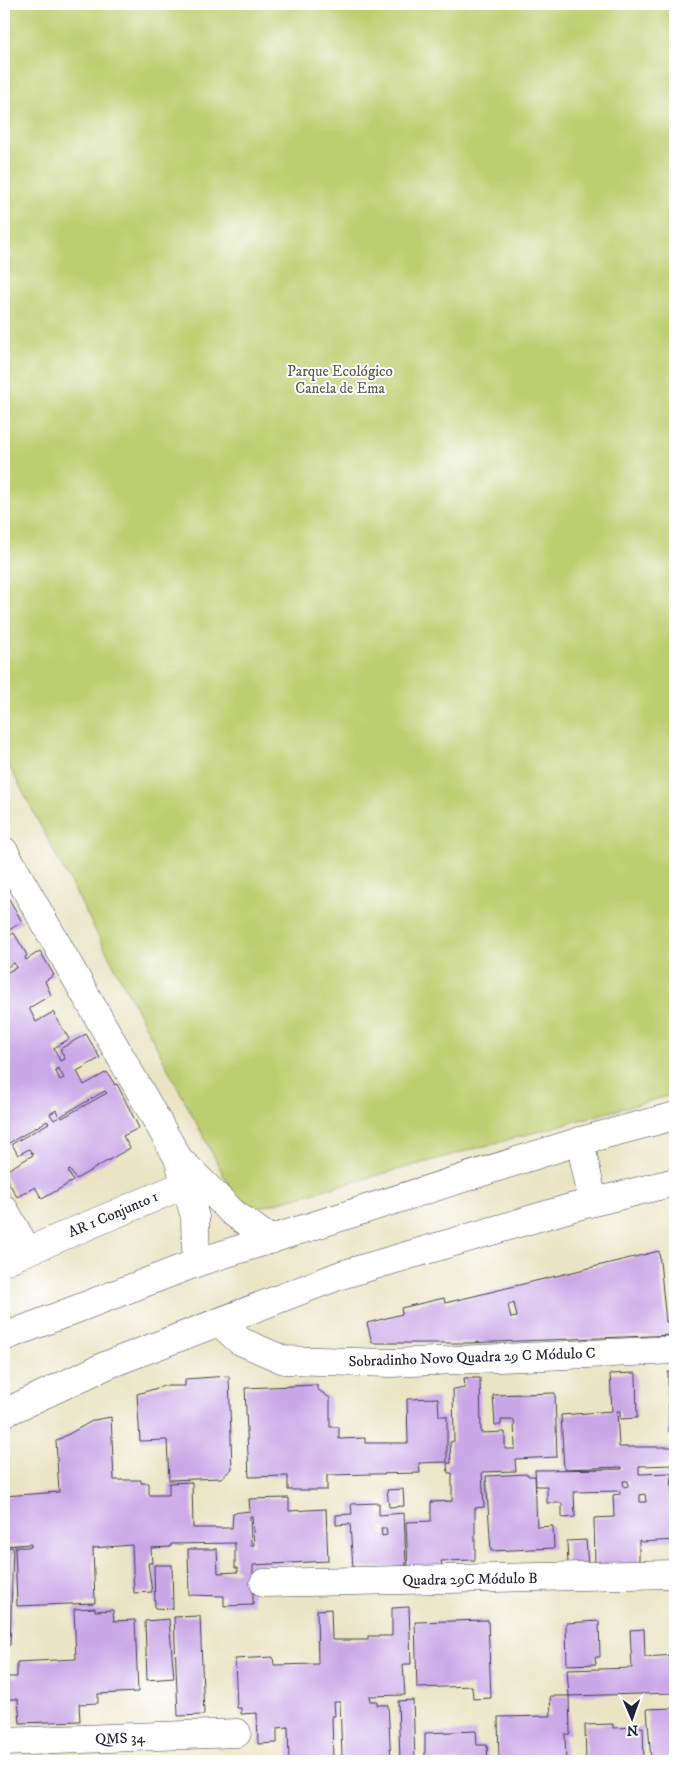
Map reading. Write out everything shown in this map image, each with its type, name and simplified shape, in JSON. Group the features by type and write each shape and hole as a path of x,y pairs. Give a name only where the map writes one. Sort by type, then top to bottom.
{"street":[{"path":"4,852 188,1173 232,1212 270,1240"},
{"path":"4,1337 196,1264 580,1141 675,1116"},
{"path":"580,1141 593,1202"},
{"path":"188,1173 195,1217 196,1264"},
{"name":"AR 1 Conjunto 1","path":"16,1256 188,1173"},
{"path":"4,1413 107,1365 341,1275 593,1202 675,1182"},
{"path":"4,1209 16,1256"},
{"name":"Sobradinho Novo Quadra 29 C Módulo C","path":"219,1322 240,1341 284,1360 390,1363 675,1350"},
{"name":"Quadra 29C Módulo B","path":"264,1583 675,1574"},
{"name":"QMS 34","path":"4,1742 237,1733"}],"green space":[{"name":"Parque Ecológico Canela de Ema","path":"4,4 675,4 675,1094 243,1212 4,756"}],"building":[{"path":"7,895 22,922 4,933 4,897"},
{"path":"14,933 27,955 25,957 26,960 40,951 54,975 45,981 51,995 29,1008 36,1022 53,1012 69,1039 54,1048 60,1061 65,1059 60,1049 86,1034 100,1058 77,1071 84,1085 107,1072 115,1085 117,1084 139,1128 123,1136 130,1148 76,1179 70,1170 68,1171 73,1181 42,1199 35,1187 17,1197 4,1174 4,1172 33,1155 29,1149 18,1155 12,1144 49,1123 47,1121 4,1146 4,974 17,967 14,963 4,969 4,939","holes":["58,1068 64,1078 60,1080 55,1070","105,1091 107,1093 62,1118 61,1116","56,1110 59,1117 54,1120 50,1114"]},
{"path":"659,1251 666,1322 675,1322 675,1335 468,1343 372,1343 367,1323 402,1314 401,1308 444,1298 445,1303","holes":["514,1303 517,1317 511,1318 508,1305"]},
{"path":"668,1372 675,1372 675,1432 669,1432"},
{"path":"636,1373 637,1418 620,1419 620,1411 617,1411 619,1447 675,1447 675,1465 639,1466 639,1474 671,1473 675,1540 642,1542 639,1540 639,1564 595,1565 594,1518 614,1517 613,1495 620,1494 620,1491 574,1492 575,1517 562,1518 562,1503 547,1503 547,1486 536,1486 535,1470 622,1469 622,1467 564,1469 561,1415 612,1411 610,1374","holes":["623,1481 628,1481 628,1486 624,1487","645,1494 646,1502 640,1502 640,1495"]},
{"path":"229,1376 232,1469 221,1478 169,1480 167,1440 140,1441 137,1394 164,1386 185,1386 185,1379"},
{"path":"464,1378 480,1378 481,1433 505,1432 505,1449 515,1449 514,1420 501,1420 501,1425 495,1425 493,1395 555,1393 557,1457 515,1459 516,1471 482,1472 484,1507 475,1508 475,1560 441,1561 442,1567 408,1568 406,1522 431,1521 431,1502 452,1501 452,1473 448,1473 447,1463 451,1463 450,1442 454,1441 453,1389 465,1388"},
{"path":"317,1385 317,1389 330,1398 330,1427 339,1427 339,1439 365,1438 365,1443 408,1443 407,1399 438,1398 439,1416 447,1416 447,1462 419,1463 420,1473 327,1475 327,1490 288,1490 288,1476 249,1477 245,1388"},
{"path":"111,1417 114,1480 141,1480 141,1483 149,1483 149,1495 169,1495 169,1483 192,1482 193,1528 232,1528 233,1513 250,1511 249,1499 289,1498 289,1511 326,1509 328,1561 253,1565 253,1605 224,1606 224,1596 189,1595 188,1549 217,1549 218,1573 238,1572 238,1568 235,1568 235,1543 171,1544 171,1547 151,1548 152,1563 148,1563 152,1592 134,1593 132,1545 93,1548 95,1603 17,1606 15,1547 31,1547 31,1544 4,1546 4,1496 59,1492 56,1441 94,1420","holes":["250,1516 252,1516 254,1545 251,1545"]},
{"path":"528,1474 528,1476 535,1476 537,1527 553,1526 554,1548 491,1551 486,1476"},
{"path":"403,1489 404,1506 389,1507 387,1490"},
{"path":"379,1503 379,1515 404,1513 406,1566 353,1568 350,1524 336,1525 336,1515 352,1514 351,1504","holes":["381,1528 386,1528 387,1535 382,1536"]},
{"path":"586,1540 588,1565 568,1566 567,1541"},
{"path":"13,1547 10,1645 4,1645 4,1548"},
{"path":"154,1565 172,1565 173,1609 155,1608"},
{"path":"409,1607 411,1664 403,1664 405,1695 369,1696 370,1701 377,1701 377,1705 388,1705 391,1761 336,1761 336,1757 342,1756 340,1702 334,1702 335,1716 332,1716 333,1761 289,1761 288,1727 277,1728 277,1743 258,1744 257,1713 241,1714 241,1708 237,1708 235,1659 273,1657 274,1665 318,1664 317,1610 331,1609 332,1640 368,1640 368,1636 392,1636 392,1608"},
{"path":"95,1608 95,1611 113,1610 114,1621 135,1620 138,1692 98,1694 98,1703 79,1704 80,1721 20,1723 18,1699 6,1699 6,1677 17,1677 17,1662 76,1659 74,1609"},
{"path":"200,1616 204,1715 178,1716 174,1617"},
{"path":"169,1619 174,1678 147,1680 145,1621"},
{"path":"488,1620 491,1698 473,1699 472,1686 417,1688 415,1622"},
{"path":"599,1621 600,1657 595,1657 596,1664 567,1665 566,1623"},
{"path":"644,1629 645,1657 675,1655 675,1693 569,1696 567,1670 632,1668 630,1630"},
{"path":"550,1696 569,1696 570,1734 565,1734 566,1761 499,1761 498,1717 551,1716"},
{"path":"413,1700 415,1761 400,1761 398,1701"},
{"path":"675,1708 675,1761 651,1761 647,1709"},
{"path":"613,1724 613,1728 643,1727 644,1761 586,1761 585,1725"},
{"path":"476,1731 477,1745 487,1745 488,1761 425,1761 425,1733"}]}
